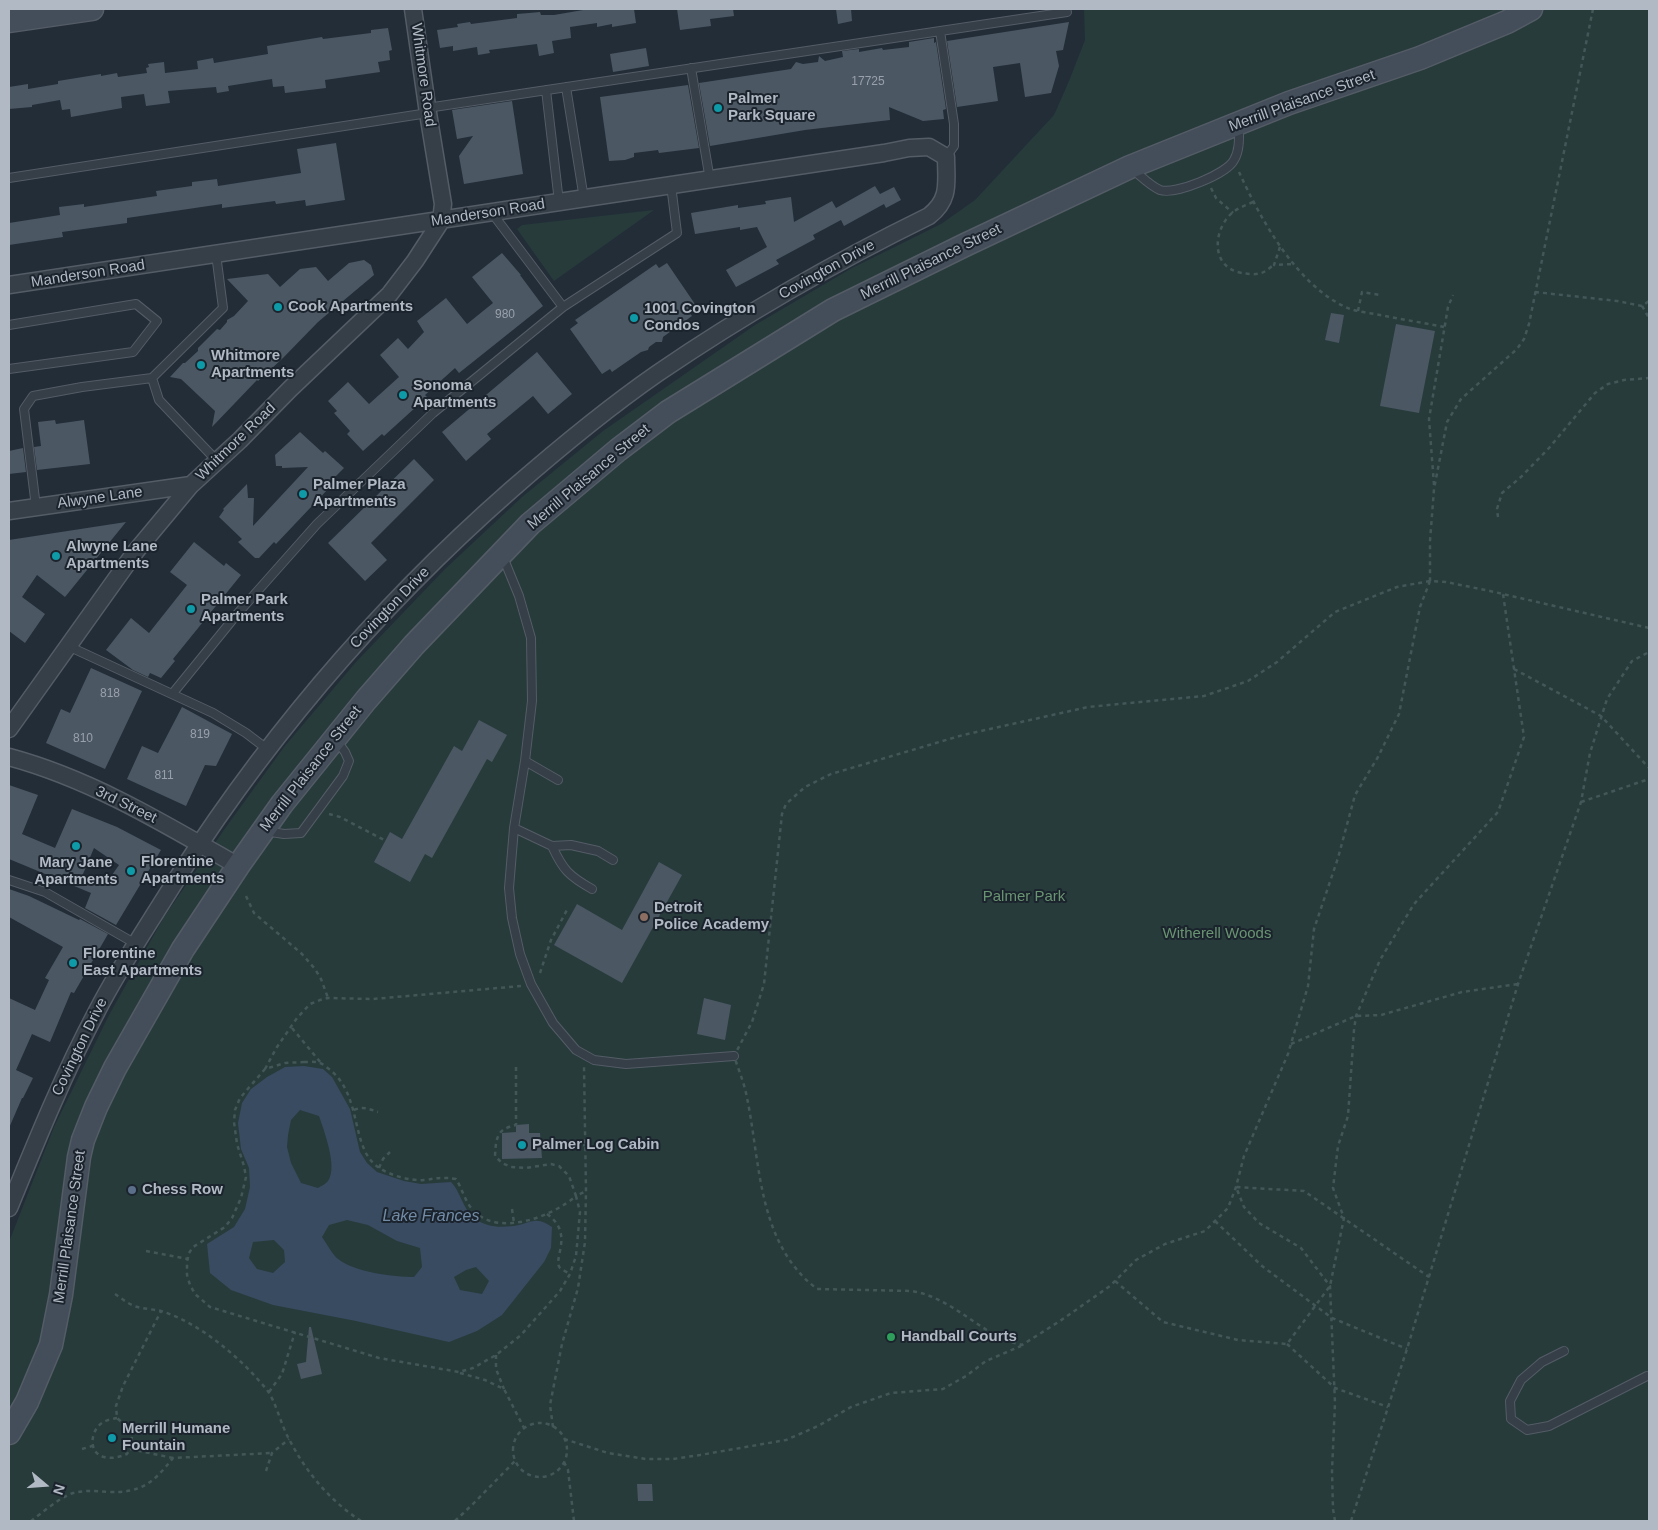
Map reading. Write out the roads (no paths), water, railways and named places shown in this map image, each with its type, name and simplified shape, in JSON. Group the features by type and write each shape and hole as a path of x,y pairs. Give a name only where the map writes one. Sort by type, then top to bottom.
{"street":[{"path":"9,21 92,9"},
{"name":"Whitmore Road","path":"9,729 136,551 191,485 389,295 415,261 441,221 443,204 414,9"},
{"name":"Merrill Plaisance Street","path":"9,1432 31,1394 51,1345 61,1295 79,1157 83,1140 96,1107 115,1068 183,949 263,830 334,738 414,645 530,524 618,450 668,412 833,310 1130,167 1289,103 1420,58 1507,22 1531,9"},
{"name":"Manderson Road","path":"9,285 441,221 909,148 929,147 946,157"},
{"name":"Covington Drive","path":"9,1208 63,1079 97,1011 198,843 267,749 306,700 380,615 448,548 538,466 630,394 741,319 852,254 929,216 940,206 945,197 947,187 946,157"},
{"name":"Alwyne Lane","path":"9,511 191,485"},
{"name":"3rd Street","path":"9,757 53,772 112,797 143,812 238,866"}],"lane":[{"path":"9,178 546,90 1067,12"},
{"path":"940,32 954,124 954,146 946,157"},
{"path":"691,68 710,180"},
{"path":"566,87 584,198"},
{"path":"546,90 559,202"},
{"path":"1130,167 1158,188 1171,191 1222,172 1231,166 1236,156 1239,122"},
{"path":"173,693 238,613 317,524 433,413 563,307 677,233 672,185"},
{"path":"492,213 563,307"},
{"path":"36,507 24,409 33,396 82,387 152,378 223,308 216,254"},
{"path":"9,325 136,304 157,321 133,352 9,369"},
{"path":"152,378 159,400 217,461"},
{"path":"502,554 519,596 532,638 532,701 525,762 514,828 509,888 520,954 531,984 554,1023 576,1050 594,1060 626,1064 734,1056"},
{"path":"68,646 213,713 246,733 267,749"},
{"path":"263,830 284,834 301,833 318,811 343,776 348,761 345,752 334,738"},
{"path":"525,762 558,780"},
{"path":"514,828 552,846 571,845 598,851 613,860"},
{"path":"552,846 564,869 573,878 592,889"},
{"path":"9,880 45,892 136,944"},
{"path":"1564,1352 1542,1362 1521,1380 1510,1401 1511,1419 1527,1430 1549,1426 1647,1376"}],"water":[{"name":"Lake Frances","path":"304,1066 323,1069 332,1077 350,1109 360,1152 367,1163 377,1172 404,1181 421,1184 451,1182 470,1214 484,1224 507,1227 537,1221 552,1227 551,1248 544,1262 502,1315 477,1331 449,1342 273,1305 231,1290 210,1273 207,1244 234,1227 245,1209 250,1187 249,1168 241,1149 238,1123 242,1103 251,1089 285,1067","holes":["300,1110 319,1116 327,1139 332,1167 328,1181 318,1188 301,1183 291,1163 287,1147 291,1120","347,1220 368,1225 397,1241 420,1248 422,1267 414,1277 406,1277 374,1273 345,1264 336,1257 322,1237 329,1225","274,1240 284,1250 285,1262 273,1273 257,1269 249,1258 253,1242","476,1267 489,1281 482,1294 460,1290 454,1277"]}],"place":[{"name":"Palmer Park Square","path":"718,108"},
{"name":"Cook Apartments","path":"278,307"},
{"name":"1001 Covington Condos","path":"634,318"},
{"name":"Whitmore Apartments","path":"201,365"},
{"name":"Sonoma Apartments","path":"403,395"},
{"name":"Palmer Plaza Apartments","path":"303,494"},
{"name":"Alwyne Lane Apartments","path":"56,556"},
{"name":"Palmer Park Apartments","path":"191,609"},
{"name":"Mary Jane Apartments","path":"76,846"},
{"name":"Florentine Apartments","path":"131,871"},
{"name":"Detroit Police Academy","path":"644,917"},
{"name":"Florentine East Apartments","path":"73,963"},
{"name":"Palmer Log Cabin","path":"522,1145"},
{"name":"Chess Row","path":"132,1190"},
{"name":"Handball Courts","path":"891,1337"},
{"name":"Merrill Humane Fountain","path":"112,1438"}],"park label":[{"name":"Palmer Park","path":"1024,897"},
{"name":"Witherell Woods","path":"1217,934"}]}
